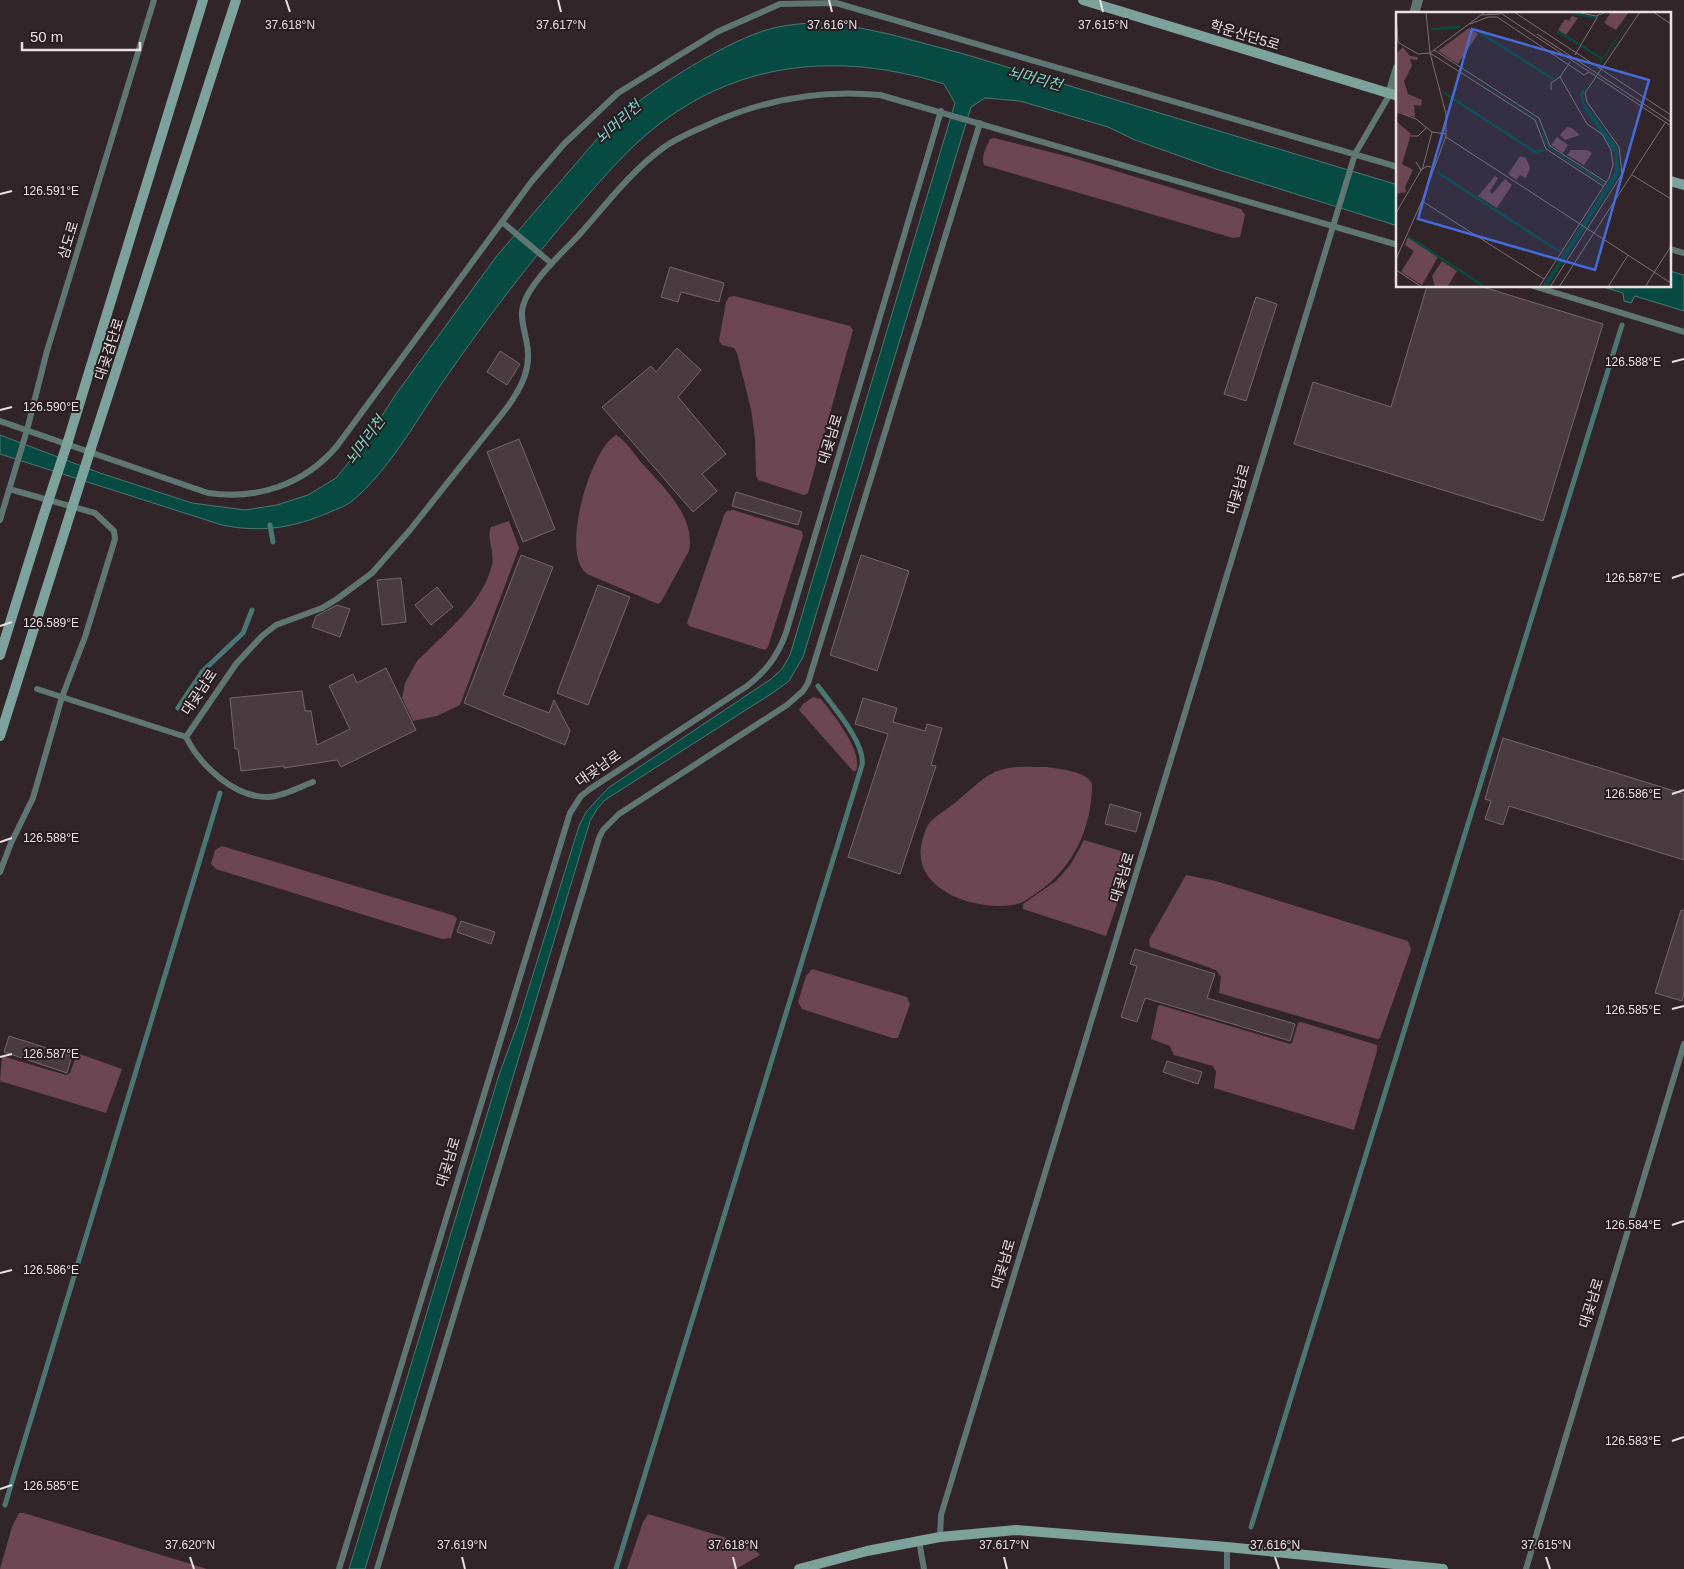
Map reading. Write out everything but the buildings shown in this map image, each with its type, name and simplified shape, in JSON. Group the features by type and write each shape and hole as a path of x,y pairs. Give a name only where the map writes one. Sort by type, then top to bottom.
{"main road":[{"name":"대곶검단로","path":"0,655 68,441 203,0"},
{"name":"대곶검단로","path":"0,736 236,0"},
{"name":"학운산단5로","path":"1083,0 1394,95"},
{"path":"799,1569 867,1551 940,1537 1016,1530 1227,1547 1443,1569"}],"street":[{"path":"1394,95 1396,82"}],"lane":[{"name":"삼도로","path":"0,520 26,434 47,351 154,0"},
{"path":"0,421 26,434 208,493 228,496 259,492 299,479 325,461 337,446 502,222 564,144 618,93 717,32 780,4 836,3 1396,166"},
{"name":"대곶남로","path":"186,736 236,664 262,636 276,625 322,608 372,574 404,538 506,408 520,389 526,375 529,358 522,306 527,295 551,263 630,179 663,148 736,112 784,99 824,93 880,95 941,111 1396,244"},
{"name":"대곶남로","path":"940,1537 941,1515 1171,763 1289,365 1354,154 1394,95"},
{"name":"대곶남로","path":"339,1569 570,813 581,796 590,789 747,686 770,667 776,658 786,633 806,567 941,111"},
{"path":"377,1569 599,838 603,830 619,814 787,705 803,691 808,683 980,123"},
{"path":"502,222 551,263"},
{"path":"1540,288 1684,332"},
{"path":"0,872 11,843 33,798 62,697 99,594 113,547 114,531 95,513 9,489"},
{"name":"대곶남로","path":"37,689 186,736 193,751 207,766 231,785 253,794 263,796 280,795 313,782"},
{"name":"대곶남로","path":"1526,1569 1684,1044"},
{"path":"919,1541 924,1569"},
{"path":"1227,1547 1227,1569"}],"shaded area":[{"path":"994,138 1070,157 1241,209 1245,215 1240,237 1233,238 984,165 983,159 986,149 990,139"},
{"path":"734,296 850,326 853,330 808,493 804,495 758,480 756,475 755,438 751,409 737,353 734,348 722,345 719,341 726,302 729,297"},
{"path":"616,435 626,443 667,491 682,513 687,525 690,538 689,551 661,602 658,604 587,574 579,563 576,546 577,525 588,479 606,444"},
{"path":"733,510 802,531 803,536 768,647 765,650 689,626 687,623 724,515 727,511"},
{"path":"509,521 519,548 460,705 437,716 413,721 402,698 405,683 417,661 461,617 480,592 487,579 493,560 489,536 491,527"},
{"path":"813,697 821,699 852,744 856,754 856,771 853,771 799,710 803,704"},
{"path":"1014,767 1047,767 1079,773 1085,776 1092,784 1089,816 1078,845 1062,871 1038,892 1023,902 1012,905 997,906 964,900 948,893 935,884 926,873 921,858 922,842 926,828 931,821 995,772"},
{"path":"1084,840 1121,851 1131,856 1131,863 1106,936 1023,909 1023,904 1056,881 1071,864"},
{"path":"222,846 452,915 457,918 451,938 442,939 216,869 211,864 215,850"},
{"path":"1186,875 1216,881 1408,941 1411,950 1380,1038 1377,1039 1219,993 1221,977 1216,970 1150,947 1149,940"},
{"path":"812,969 907,997 910,1004 898,1038 892,1038 802,1009 798,1002 806,976"},
{"path":"1160,1005 1290,1044 1292,1043 1298,1023 1301,1022 1377,1045 1377,1051 1354,1130 1214,1088 1216,1072 1213,1066 1174,1055 1170,1046 1151,1039 1158,1006"},
{"path":"77,1053 122,1069 106,1113 0,1081 2,1056 66,1075 70,1073"},
{"path":"19,1513 207,1569 0,1569 12,1527"},
{"path":"648,1514 750,1545 760,1555 736,1569 627,1569 643,1522"}],"water":[{"name":"뇌머리천","path":"831,22 889,34 964,54 1396,184 1396,225 1216,169 1135,140 1108,127 1020,101 985,98 971,107 803,657 789,681 605,800 590,821 365,1569 349,1569 499,1075 518,1023 579,826 586,812 608,788 771,679 782,669 790,655 955,103 944,84 866,67 827,66 789,69 752,77 715,90 680,109 627,152 557,231 479,331 404,441 379,474 351,502 303,522 264,529 222,525 0,454 0,435 100,473 192,503 245,510 277,505 308,495 336,478 363,445 396,394 496,257 608,126 641,99 703,59 724,48 763,31 805,23"},
{"path":"1672,272 1684,275 1684,311 1635,296 1631,303 1624,301 1623,293 1607,288 1672,288"}],"waterway":[{"path":"1251,1527 1622,325"},
{"path":"270,525 273,542"},
{"path":"178,708 203,671 243,633 252,610"},
{"path":"616,1569 862,765 862,756 853,735 818,686"},
{"path":"5,1505 220,793"}]}
